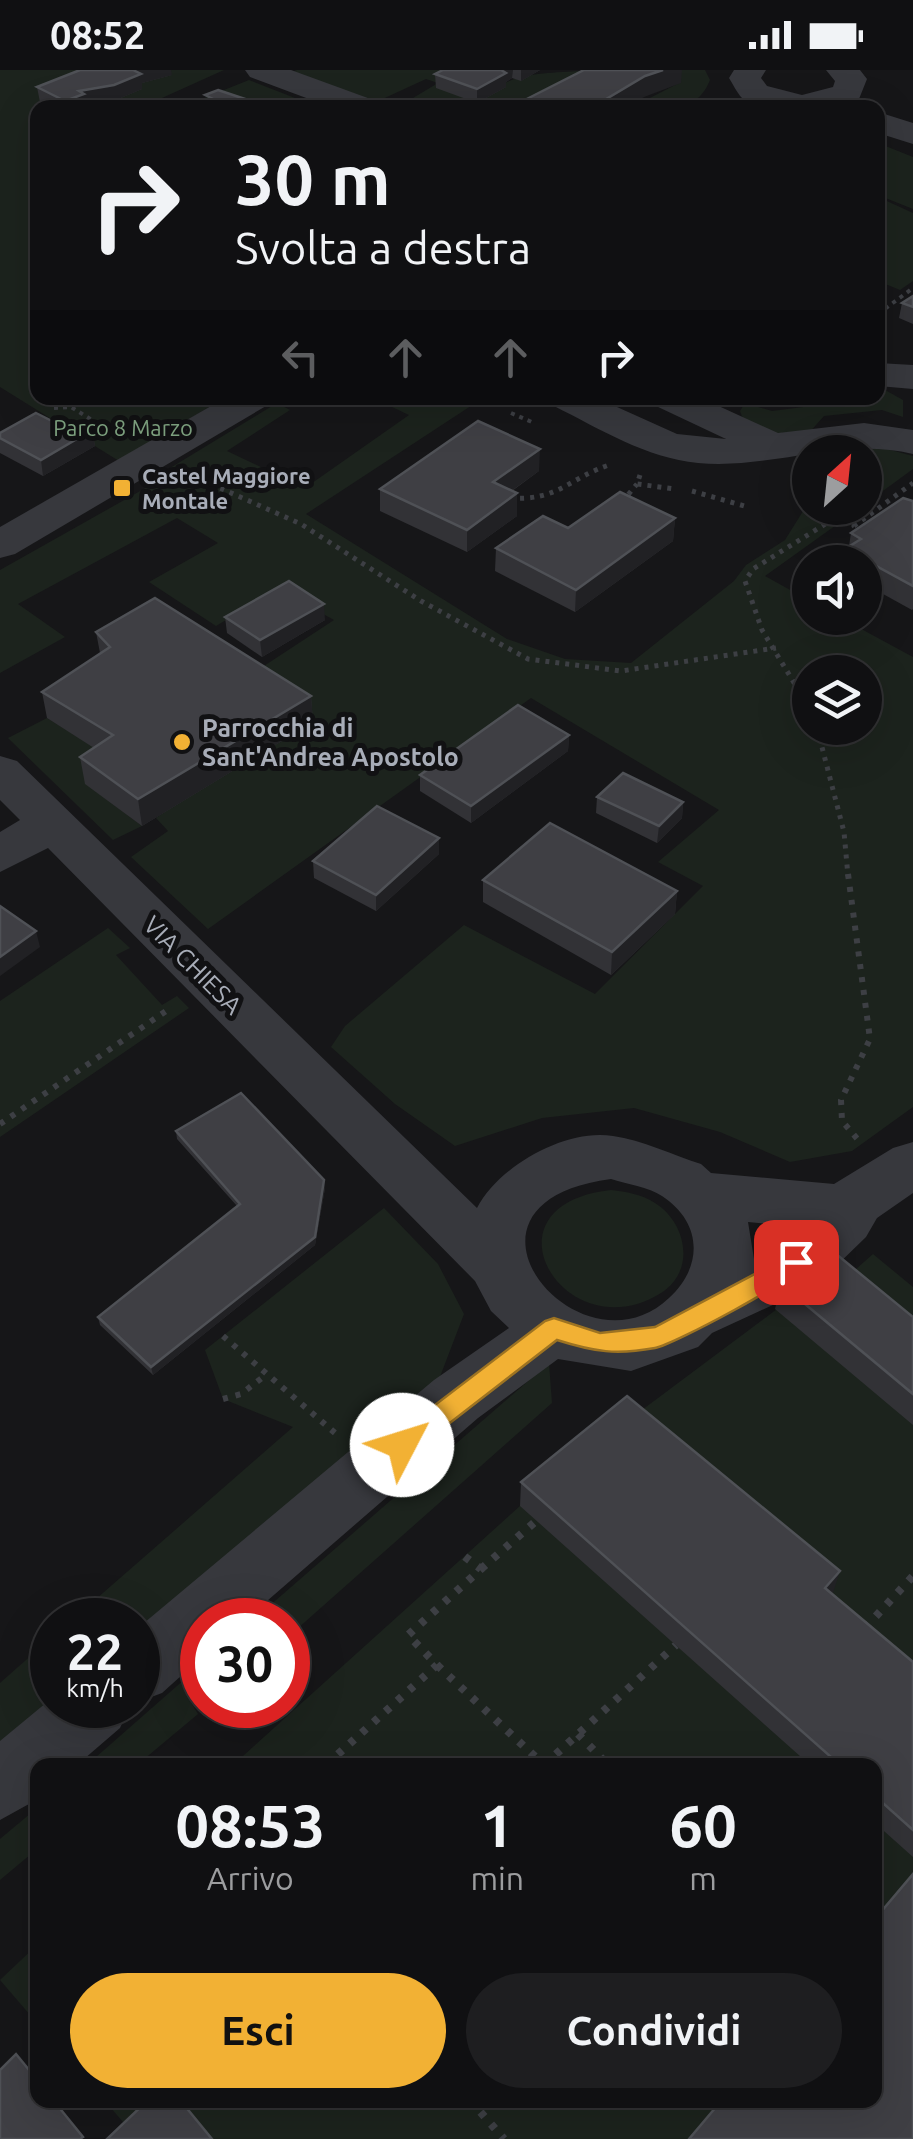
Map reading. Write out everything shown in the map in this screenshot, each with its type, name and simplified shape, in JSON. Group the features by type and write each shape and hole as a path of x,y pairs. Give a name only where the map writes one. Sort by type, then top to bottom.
{"street":[{"path":"260,70 342,100"},
{"path":"727,100 745,81 790,100"},
{"path":"832,100 858,84"},
{"path":"885,375 913,377"},
{"path":"0,545 240,405"},
{"path":"583,405 676,447 726,452 752,426"},
{"path":"690,405 752,426 911,438"},
{"name":"VIA CHIESA","path":"0,772 387,1156 523,1298"},
{"path":"0,855 52,824"},
{"path":"703,1311 722,1284 727,1253 720,1222 700,1195 660,1169 611,1157 578,1160 548,1170 523,1187 504,1210 496,1238 523,1298 600,1344 631,1344 659,1338 703,1311 769,1282 848,1222 889,1155"},
{"name":"VIA CHIESA","path":"387,1156 448,1180 523,1187"},
{"path":"700,1195 834,1207 857,1202"},
{"path":"160,1651 456,1399 523,1298"},
{"path":"33,1758 69,1728"},
{"path":"0,1786 30,1761"}],"path":[{"path":"885,309 913,288"},
{"path":"54,408 72,408 92,420"},
{"path":"500,499 541,500 590,470 618,462"},
{"path":"176,469 301,524 422,601 528,659 621,671 776,648"},
{"path":"874,536 854,526 913,483"},
{"path":"615,506 637,484"},
{"path":"792,677 776,648 753,620 744,581 753,569 823,525"},
{"path":"821,745 844,832 852,926 870,1026 870,1039 841,1100 842,1122 889,1155"},
{"path":"0,1124 174,1006"},
{"path":"223,1336 350,1446"},
{"path":"223,1399 242,1394 267,1374"},
{"path":"536,1520 408,1635 537,1758"},
{"path":"464,1556 481,1569"},
{"path":"854,1640 913,1576"},
{"path":"552,1758 676,1645"},
{"path":"334,1758 437,1665"},
{"path":"578,1734 601,1758"},
{"path":"477,2108 504,2139"}],"green space":[{"name":"Parco 8 Marzo","path":"0,70 224,70 158,100 30,100 30,405 212,405 119,461 0,387"},
{"path":"469,70 500,85 533,75 588,70 525,100 410,100 438,83 426,79 380,100 370,100 292,72"},
{"path":"648,70 705,70 710,80 695,100 648,99 679,83"},
{"path":"249,80 300,100 199,100"},
{"path":"885,146 913,157 913,209 885,198"},
{"path":"885,200 913,213 913,281 900,290 885,284"},
{"path":"885,390 903,400 903,417 882,410 824,416 808,434 779,437 743,419 740,411 744,405 772,411 819,405 885,405"},
{"path":"274,405 290,410 227,451 305,488 409,415 388,405 472,405 306,514 507,639 565,659 631,663 734,581 746,565 785,540 794,525 836,525 808,545 792,545 792,557 765,576 792,591 792,635 872,635 913,657 913,1107 852,1151 790,1162 720,1132 634,1108 542,1118 455,1146 395,1104 331,1047 345,1026 464,925 595,994 703,886 658,862 719,810 531,698 208,929 131,857 168,831 156,818 178,802 244,679 334,620 278,589 216,626 149,582 218,543 177,518 18,604 65,637 0,673 0,570 158,481 157,476"},
{"path":"882,448 913,456 913,469 882,492"},
{"path":"47,718 118,762 86,784 142,826 113,840 8,738"},
{"path":"108,928 130,948 116,955 162,1005 177,996 189,1008 0,1137 0,1001"},
{"path":"611,1190 639,1195 655,1203 674,1222 683,1247 683,1260 672,1284 661,1293 626,1306 594,1304 567,1291 549,1270 542,1245 548,1221 570,1201"},
{"path":"384,1208 438,1264 464,1314 438,1382 160,1614 160,1598 97,1598 293,1427 223,1399 205,1350"},
{"path":"873,1254 913,1287 913,2139 133,2139 135,2136 111,2108 882,2108 882,1758 241,1758 274,1728 310,1728 310,1696 551,1478 824,1274 838,1285"},
{"path":"549,1363 552,1403 310,1618 310,1598 278,1598"},
{"path":"30,1656 30,1721 0,1746 0,1683"},
{"path":"180,1683 181,1728 145,1758 95,1758 129,1728 160,1728 160,1701"},
{"path":"30,1814 30,1855 0,1880 0,1839"},
{"path":"30,1952 30,2015 0,1980"}],"building":[{"path":"80,70 133,70 141,74 114,85 79,91 84,94 68,100 37,87"},
{"path":"443,70 506,73 477,89 435,74"},
{"path":"584,70 663,70 604,100 525,100"},
{"path":"218,90 248,100 211,100 205,95"},
{"path":"36,413 68,429 79,423 92,430 41,460 0,438 0,433"},
{"path":"478,421 540,449 493,482 517,493 467,530 380,489"},
{"path":"620,492 675,518 576,590 496,548 543,516 568,528"},
{"path":"903,498 913,501 913,586 882,569 882,545 851,545 861,539 851,533 863,525 882,525 882,512"},
{"path":"289,581 324,604 260,640 225,617"},
{"name":"Parrocchia di Sant'Andrea Apostolo","path":"155,598 311,696 138,799 80,757 113,735 42,692 110,647 96,632"},
{"path":"518,705 569,735 471,806 420,775"},
{"path":"623,773 683,802 659,826 597,797"},
{"path":"377,806 439,838 376,895 313,861"},
{"path":"550,823 677,891 612,952 483,880"},
{"path":"0,906 36,931 0,957"},
{"path":"241,1093 324,1180 315,1237 151,1367 98,1317 240,1204 176,1131"},
{"path":"830,1249 913,1317 913,1394 781,1284"},
{"path":"627,1396 840,1571 825,1588 913,1662 913,1830 882,1802 882,1758 832,1758 521,1482"},
{"path":"913,1874 913,2139 689,2139 715,2108 882,2108 882,1911"},
{"path":"16,2054 30,2071 30,2108 59,2108 83,2137 0,2139 0,2070"},
{"path":"140,2108 187,2108 212,2139 107,2139"}],"place":[{"name":"Castel Maggiore Montale","path":"122,488"},
{"name":"Parrocchia di Sant'Andrea Apostolo","path":"182,742"}],"route":[{"path":"402,1445 456,1399 465,1397 554,1329 600,1344 631,1344 659,1338 703,1311 769,1282 796,1262"}]}
